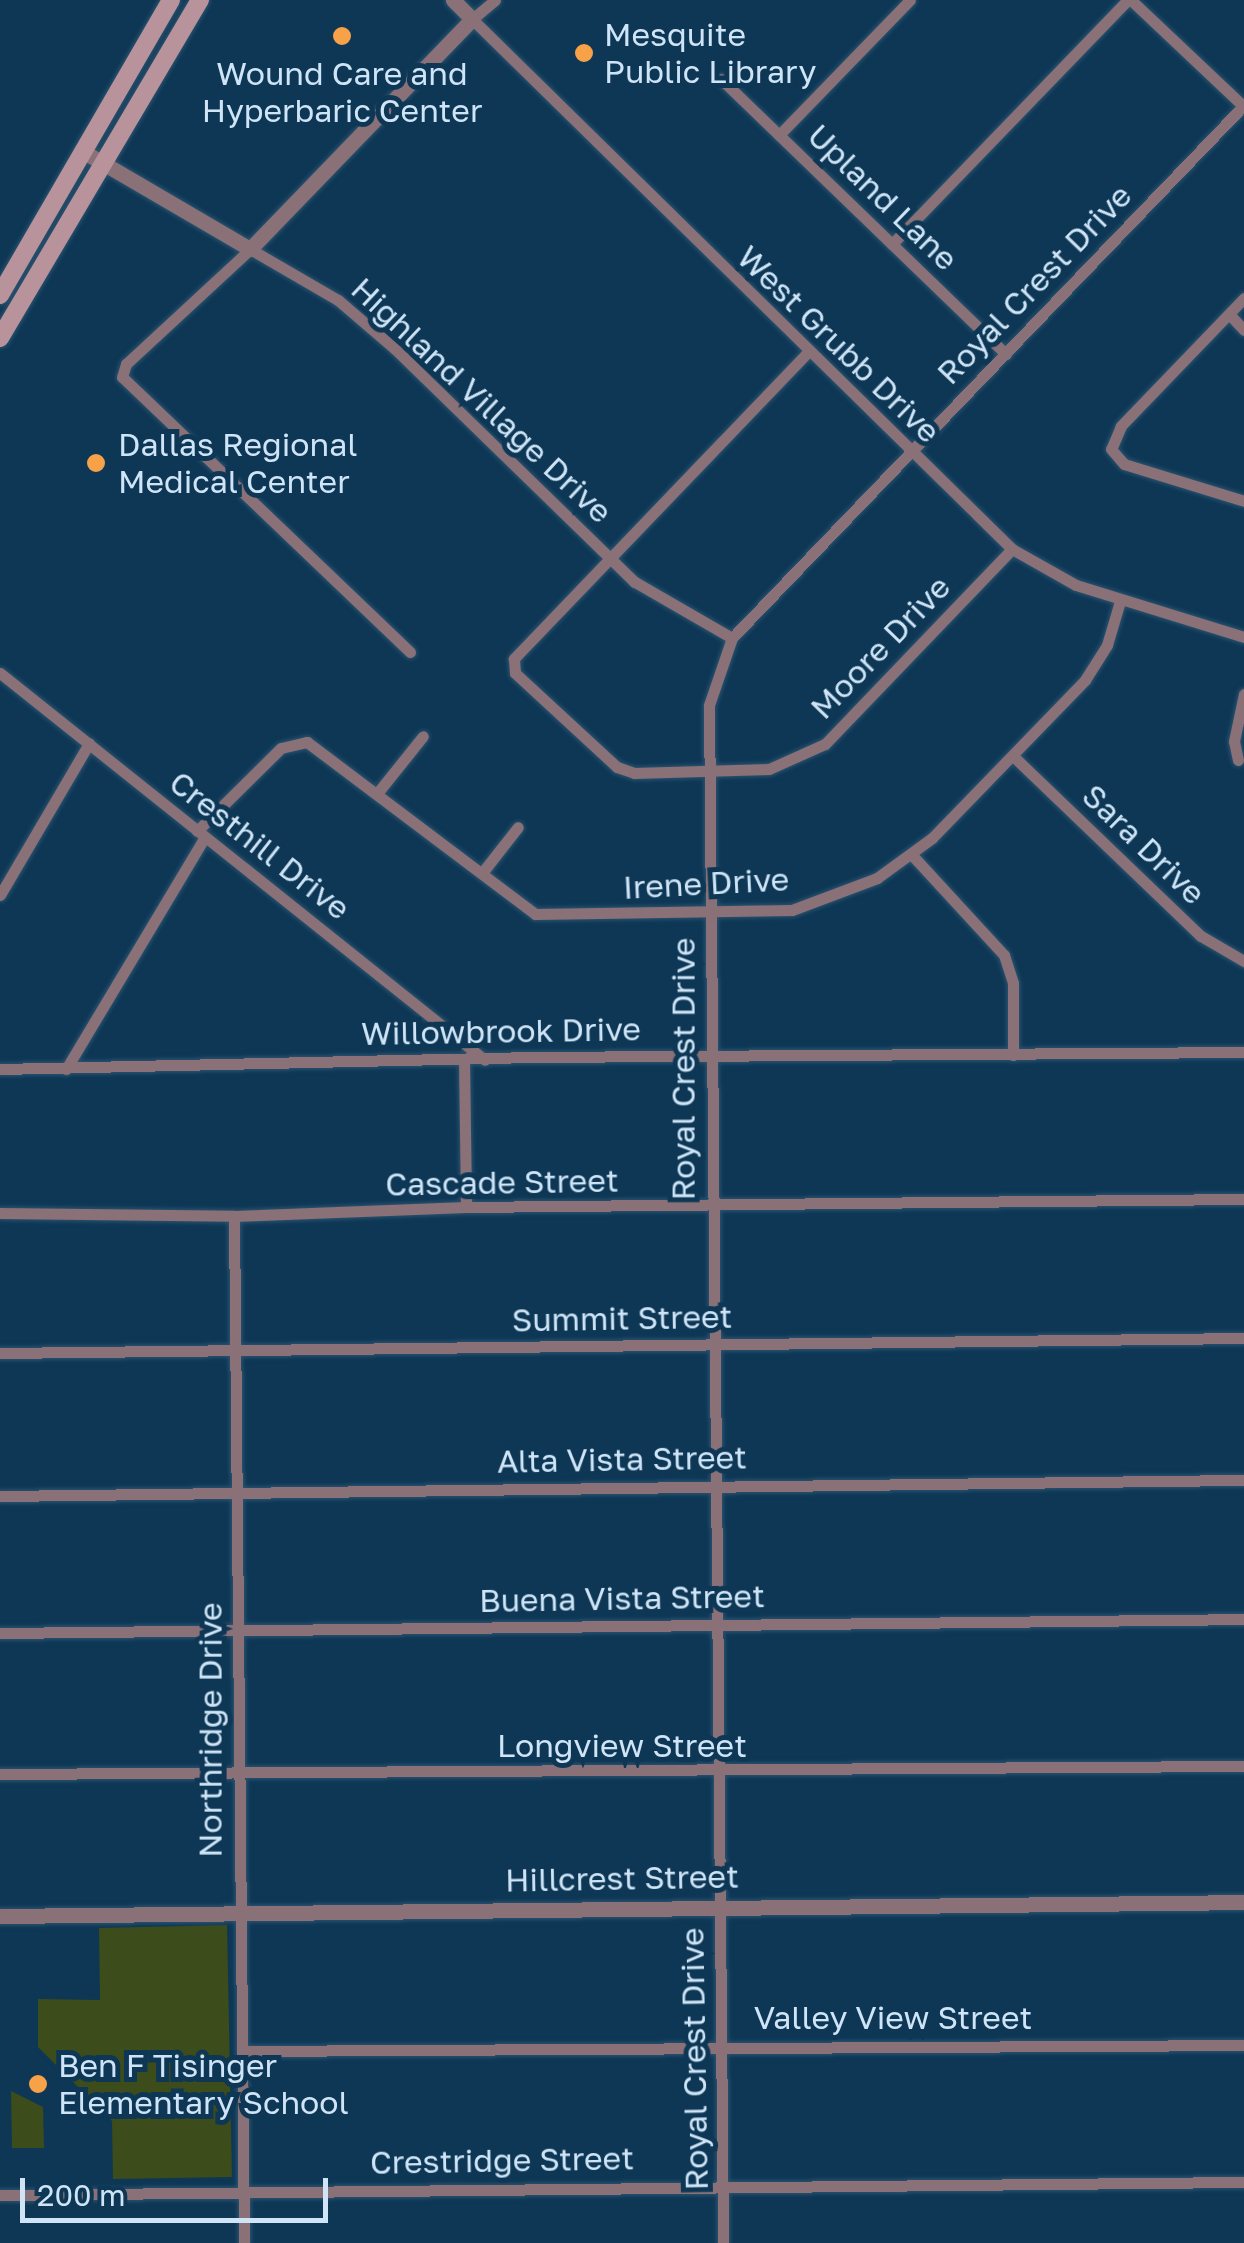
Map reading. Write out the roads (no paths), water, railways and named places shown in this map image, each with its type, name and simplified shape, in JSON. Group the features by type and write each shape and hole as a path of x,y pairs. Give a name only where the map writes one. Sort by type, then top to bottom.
{"main road":[{"path":"0,295 171,0"},
{"path":"0,338 200,0"},
{"path":"140,97 157,57 144,44"},
{"path":"54,202 62,217 58,238"}],"street":[{"name":"West Grubb Drive","path":"453,0 807,353 1012,550 1076,586 1244,638"},
{"path":"410,652 128,386 122,370 250,249 494,0"},
{"path":"780,135 910,0"},
{"path":"892,244 1130,0 1244,106"},
{"name":"Upland Lane","path":"721,79 1006,354"},
{"name":"Royal Crest Drive","path":"723,2243 709,705 732,638 1244,106"},
{"name":"Highland Village Drive","path":"84,152 293,270 386,341 635,582 732,638"},
{"path":"1244,298 1114,434 1112,449 1124,464 1244,501"},
{"path":"1229,314 1244,330"},
{"path":"610,557 807,353"},
{"name":"Moore Drive","path":"610,557 514,659 515,673 617,767 634,773 707,772 768,768 825,744 1012,550"},
{"name":"Irene Drive","path":"200,834 234,790 295,741 324,748 544,916 792,910 845,893 912,855 1084,680 1107,645 1120,601"},
{"name":"Cresthill Drive","path":"0,673 485,1060"},
{"path":"1238,760 1234,741 1244,694"},
{"path":"379,790 424,736"},
{"path":"0,895 88,743"},
{"name":"Sara Drive","path":"1013,756 1201,936 1244,961"},
{"path":"482,872 518,826"},
{"path":"66,1070 200,834"},
{"path":"912,855 1004,955 1013,983 1013,1055"},
{"name":"Willowbrook Drive","path":"0,1069 464,1059 1244,1052"},
{"path":"464,1059 466,1207"},
{"name":"Cascade Street","path":"0,1214 234,1216 466,1207 712,1209 1244,1199"},
{"name":"Northridge Drive","path":"234,1216 235,1776 244,2243"},
{"name":"Summit Street","path":"0,1353 1244,1338"},
{"name":"Alta Vista Street","path":"0,1496 1244,1480"},
{"name":"Buena Vista Street","path":"0,1633 1244,1619"},
{"name":"Longview Street","path":"0,1774 235,1776 1244,1766"},
{"name":"Hillcrest Street","path":"0,1916 720,1904 1244,1902"},
{"name":"Valley View Street","path":"242,2051 720,2044 1244,2044"},
{"name":"Crestridge Street","path":"0,2195 1244,2182"}],"place":[{"name":"Wound Care and Hyperbaric Center","path":"342,36"},
{"name":"Mesquite Public Library","path":"584,53"},
{"name":"Dallas Regional Medical Center","path":"96,463"},
{"name":"Ben F Tisinger Elementary School","path":"38,2084"}]}
